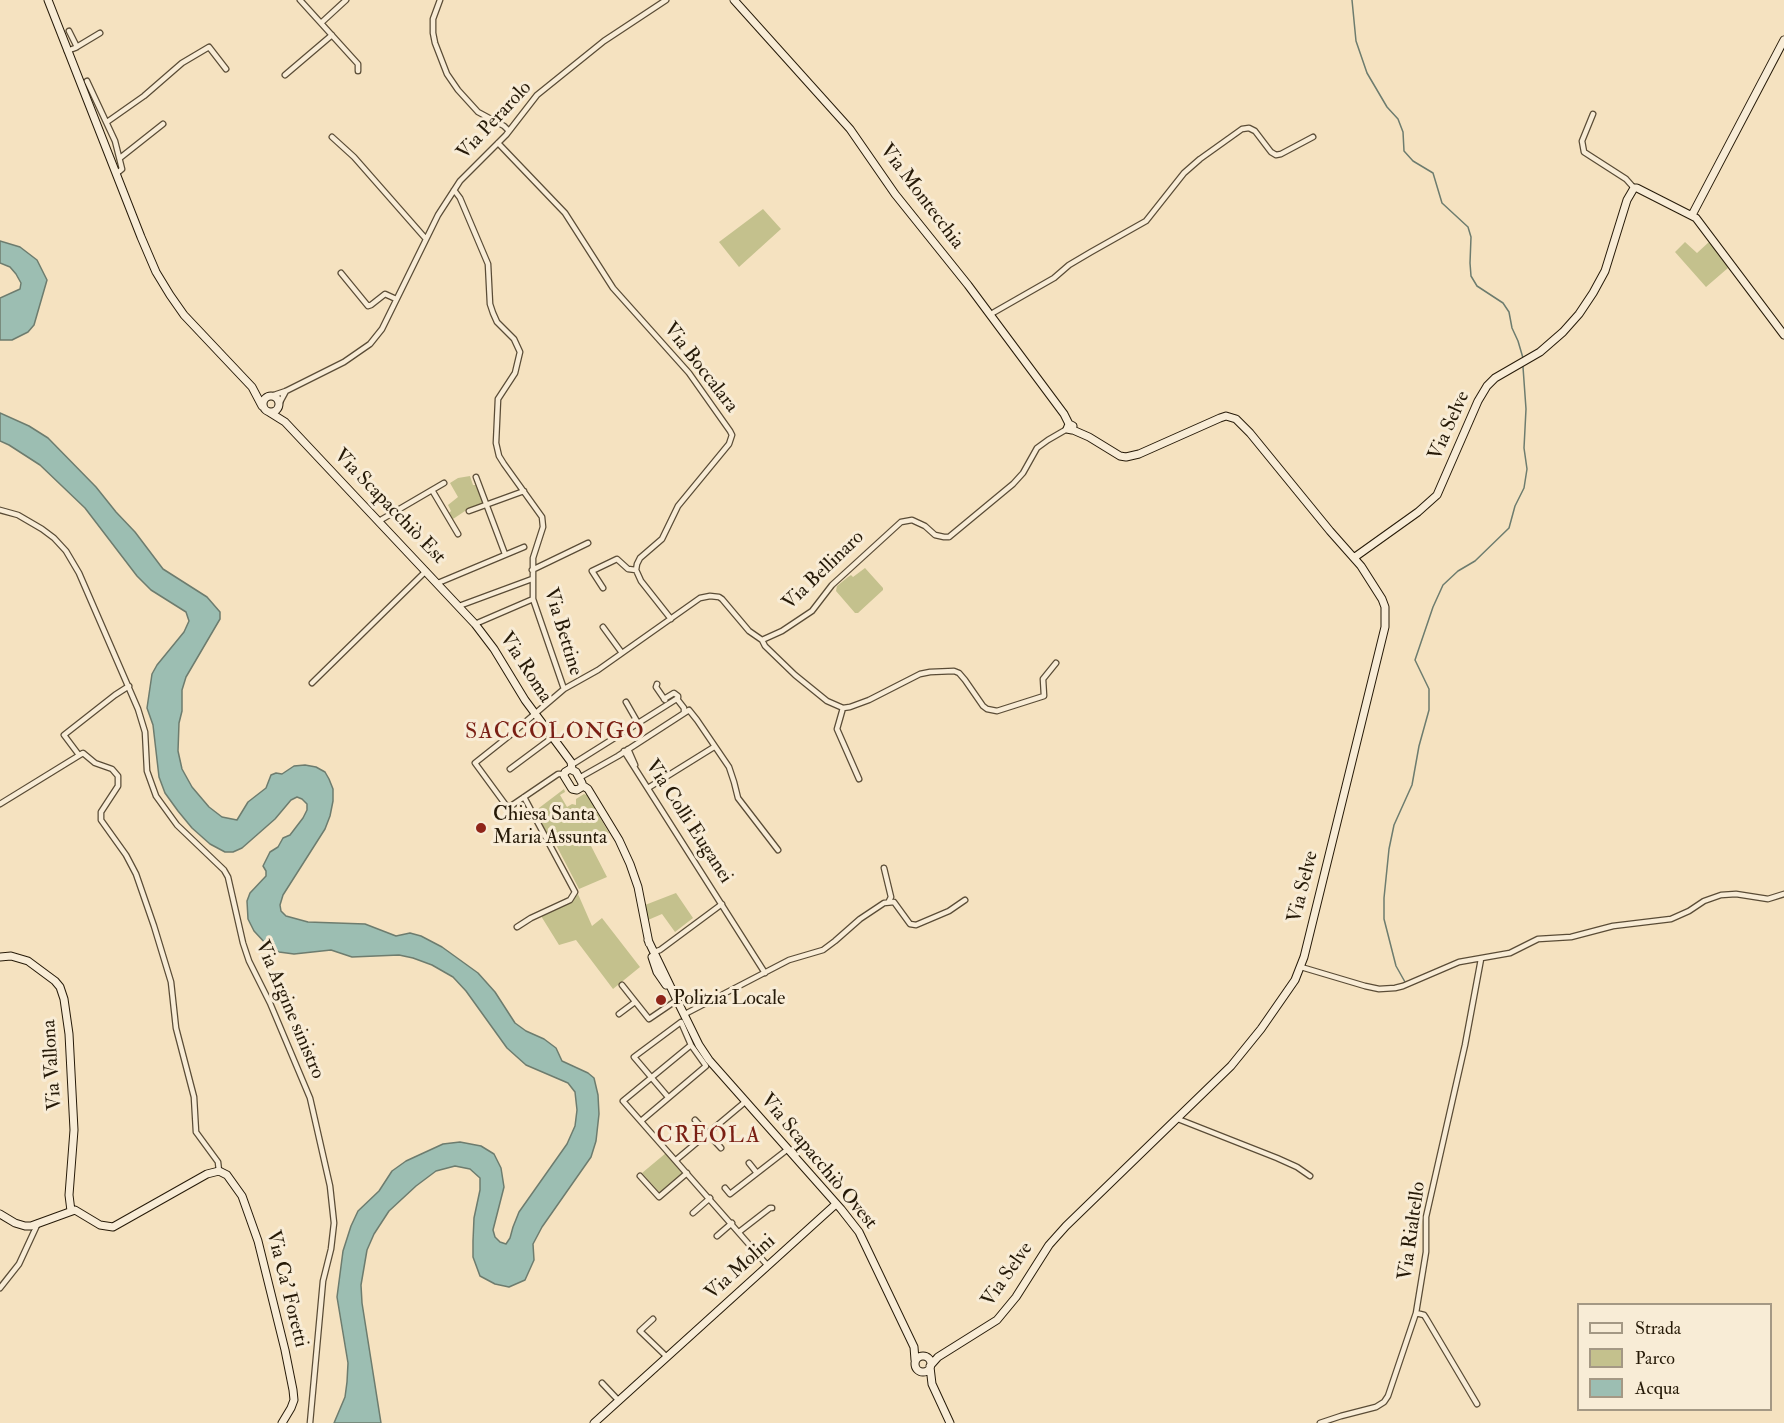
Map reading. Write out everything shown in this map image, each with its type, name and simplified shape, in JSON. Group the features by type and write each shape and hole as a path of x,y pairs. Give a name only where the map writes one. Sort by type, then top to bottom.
{"street":[{"name":"Via Scapacchiò Est","path":"48,0 150,260 170,295 192,324 252,387 264,395 276,398 285,422"},
{"path":"300,0 358,64 358,71"},
{"path":"321,23 346,0"},
{"path":"440,0 433,19 433,33 447,74 478,112 509,131"},
{"name":"Via Perarolo","path":"270,396 286,391 344,362 370,344 382,329 438,215 466,174 509,131 537,95 604,41 666,0"},
{"name":"Via Montecchia","path":"734,0 850,129 895,194 991,314 1064,414 1070,428"},
{"path":"69,31 77,47"},
{"path":"68,51 100,33"},
{"path":"285,75 332,34"},
{"path":"1692,215 1784,40"},
{"path":"107,122 144,96 182,63 209,46 226,69"},
{"path":"87,81 107,122 120,158 122,169 116,174"},
{"path":"1593,114 1582,141 1584,152 1626,179 1634,188 1692,215 1784,335"},
{"path":"120,158 163,124"},
{"path":"991,314 1054,278 1090,252 1146,221 1184,173 1242,129 1249,128 1255,131 1276,155 1313,137"},
{"path":"332,137 354,157 426,239"},
{"name":"Via Boccalara","path":"498,143 565,213 613,288 689,373 732,435 729,444 678,506 662,539 640,558 636,570"},
{"name":"Via Selve","path":"930,1367 938,1357 998,1320 1016,1297 1049,1245 1231,1066 1295,980 1301,967 1386,627 1385,607 1382,599 1355,557 1431,502 1441,488 1483,392 1496,378 1540,352 1563,333 1588,302 1605,271 1627,200 1634,188"},
{"name":"Via Bettine","path":"454,189 488,264 493,313 497,321 514,339 520,352 515,373 498,399 496,443 499,456 543,520 533,558 533,599 564,689"},
{"path":"341,273 368,306 385,294 396,299"},
{"name":"Via Scapacchiò Est","path":"252,387 265,411 285,422 468,616"},
{"path":"269,412 274,412 286,391"},
{"path":"262,406 263,399 270,396"},
{"path":"1070,428 1120,456 1126,457 1213,420 1226,416 1232,417 1250,433 1330,531 1355,557"},
{"name":"Via Bellinaro","path":"762,640 782,631 812,611 832,585 901,522 912,520 925,526 936,535 944,537 954,534 1013,484 1037,448 1070,428"},
{"path":"476,477 505,554"},
{"path":"379,521 444,483"},
{"path":"432,490 459,534"},
{"path":"469,512 524,491"},
{"name":"Via Argine sinistro","path":"0,510 31,521 54,538 66,551 79,573 129,686 145,732 147,771 156,796 177,825 224,870 228,877 249,961 275,1014 315,1113 330,1186 334,1223 331,1249 323,1281 310,1423"},
{"path":"532,570 588,543"},
{"path":"438,583 445,578 524,547"},
{"path":"603,588 592,571 617,559 628,569 636,570 641,581 671,619"},
{"path":"312,682 426,571"},
{"path":"459,606 532,579"},
{"path":"564,774 558,774 508,808 475,763 564,689 598,670 700,598 719,597 726,602 749,631 762,640 765,646 795,675 827,701 843,708 850,708 869,700 920,674 954,671 965,680 983,706 998,711 1044,696 1043,679 1056,663"},
{"path":"476,624 533,599"},
{"name":"Via Roma","path":"468,616 494,649 520,693 581,780"},
{"path":"603,627 622,653"},
{"path":"657,684 656,687 666,702"},
{"path":"79,755 64,735 114,695 129,686"},
{"path":"564,774 572,766 666,702 677,699 684,708 684,712"},
{"path":"626,702 638,723"},
{"path":"843,708 837,729 859,779"},
{"path":"636,767 626,750 687,710 692,712 729,767 738,798 778,850"},
{"path":"510,769 553,737"},
{"path":"648,788 714,747"},
{"name":"Via Colli Euganei","path":"581,780 626,750 628,757 765,973"},
{"path":"0,804 83,753 95,762 112,769 118,776 118,786 101,812 101,820 126,855 136,874 154,926 171,982 173,1015 194,1097 196,1132 218,1162 219,1171 207,1174 112,1227 100,1225 71,1210 31,1226 20,1225 0,1214"},
{"name":"Via Colli Euganei","path":"618,756 628,757"},
{"path":"564,774 573,790 579,790 581,780"},
{"path":"581,780 625,852 638,887 648,940 657,972 676,998"},
{"path":"517,927 570,900 575,892 524,797"},
{"path":"884,868 891,897 889,901"},
{"path":"1301,967 1365,987 1386,989 1403,986 1453,964 1510,953 1538,939 1571,937 1612,926 1671,919 1721,894 1768,899 1784,894"},
{"path":"648,940 683,1011 793,958 823,950 860,919 889,901 898,906 910,924 916,925 950,911 965,900"},
{"name":"Via Colli Euganei","path":"654,952 660,950 722,904"},
{"name":"Via Vallona","path":"0,957 11,956 28,961 55,981 64,999 69,1034 74,1120 69,1195 71,1210"},
{"name":"Via Rialtello","path":"1320,1423 1376,1407 1388,1396 1416,1313 1426,1252 1426,1217 1465,1045 1481,959"},
{"path":"622,985 649,1020 676,998"},
{"path":"619,1014 635,1002"},
{"name":"Via Scapacchiò Ovest","path":"683,1011 689,1030 701,1054 851,1220 862,1238 914,1347 915,1366 932,1384"},
{"path":"641,1121 706,1066 701,1054 692,1045 689,1030 681,1022 634,1057 668,1097"},
{"path":"692,1045 623,1101 768,1266"},
{"path":"676,1160 745,1102"},
{"path":"1178,1119 1286,1162 1310,1176"},
{"path":"695,1120 721,1148"},
{"path":"725,1188 730,1194 788,1149"},
{"path":"749,1163 757,1173"},
{"name":"Via Ca' Foretti","path":"219,1171 227,1175 243,1196 258,1241 272,1296 294,1400 282,1423"},
{"path":"640,1176 659,1197 687,1173"},
{"path":"693,1213 710,1198"},
{"name":"Via Molini","path":"594,1423 836,1204"},
{"path":"739,1232 772,1208"},
{"path":"0,1288 19,1264 38,1223"},
{"path":"717,1236 732,1224"},
{"path":"1416,1313 1424,1315 1477,1404"},
{"path":"653,1319 640,1331 667,1357"},
{"name":"Via Scapacchiò Ovest","path":"914,1347 930,1361 932,1384 950,1423"},
{"path":"915,1360 926,1356 938,1357"},
{"path":"919,1371 927,1371 930,1367"},
{"path":"602,1383 619,1401"}],"green space":[{"path":"763,209 781,229 739,267 719,242"},
{"path":"1685,242 1697,253 1709,242 1728,268 1706,287 1675,252"},
{"path":"470,476 483,503 453,519 448,505 458,497 450,483 458,478"},
{"path":"865,568 883,590 858,613 855,613 836,591 837,586"},
{"path":"564,789 565,792 560,795 567,807 572,804 576,805 576,799 584,794 587,795 609,833 590,844 607,877 579,889 553,839 549,838 535,811"},
{"path":"676,893 693,918 675,932 662,914 648,920 645,905"},
{"path":"578,894 592,926 602,918 640,967 613,989 576,940 559,945 541,916 570,903"},
{"path":"666,1153 683,1173 660,1193 642,1173"}],"water":[{"path":"0,241 20,247 37,260 47,280 34,325 28,332 12,340 0,340 0,298 20,289 21,283 10,267 0,263"},
{"path":"0,413 29,426 48,438 96,487 163,569 207,597 220,612 220,619 186,677 182,690 182,711 179,723 178,751 182,769 192,787 209,807 222,817 237,820 248,802 266,788 271,775 282,774 294,766 316,767 325,772 329,779 333,789 330,816 325,829 283,895 281,911 286,916 308,922 365,924 396,936 410,933 442,947 478,973 495,992 515,1023 556,1048 562,1061 594,1078 599,1114 596,1141 591,1157 542,1227 533,1244 534,1260 525,1280 509,1287 495,1284 480,1276 473,1257 473,1241 480,1178 470,1169 455,1166 436,1171 389,1211 374,1234 367,1250 361,1285 381,1423 334,1423 345,1397 348,1363 337,1297 343,1251 358,1211 379,1191 392,1171 406,1161 443,1144 460,1142 481,1146 494,1154 501,1168 504,1187 493,1230 495,1237 506,1244 519,1212 567,1144 575,1126 577,1110 575,1092 568,1083 526,1065 507,1048 466,991 453,977 432,965 399,955 352,957 331,950 294,954 279,952 267,945 254,931 248,919 247,901 250,893 266,876 263,866 270,852 278,847 283,838 290,835 303,818 307,804 297,797 291,800 275,819 242,848 233,852 225,852 210,844 178,811 165,793 159,777 153,725 147,708 152,674 184,632 189,621 186,612 151,590 137,576 85,508 40,465 0,441"}],"waterway":[{"path":"1352,0 1356,41 1367,73 1387,107 1398,119 1403,132 1404,151 1413,161 1433,173 1442,203 1468,227 1471,237 1471,276 1477,286 1503,303 1509,312 1523,358"},
{"path":"1405,982 1396,966 1384,919 1384,898 1394,825 1412,785 1429,710 1429,689 1415,660 1443,585 1458,571 1475,561 1509,528 1515,506 1524,488 1527,469 1524,448 1526,409 1523,367"}],"place":[{"name":"Chiesa Santa Maria Assunta","path":"481,828"},
{"name":"Polizia Locale","path":"661,1000"}],"district":[{"name":"SACCOLONGO","path":"555,733"},
{"name":"CREOLA","path":"709,1137"}]}
